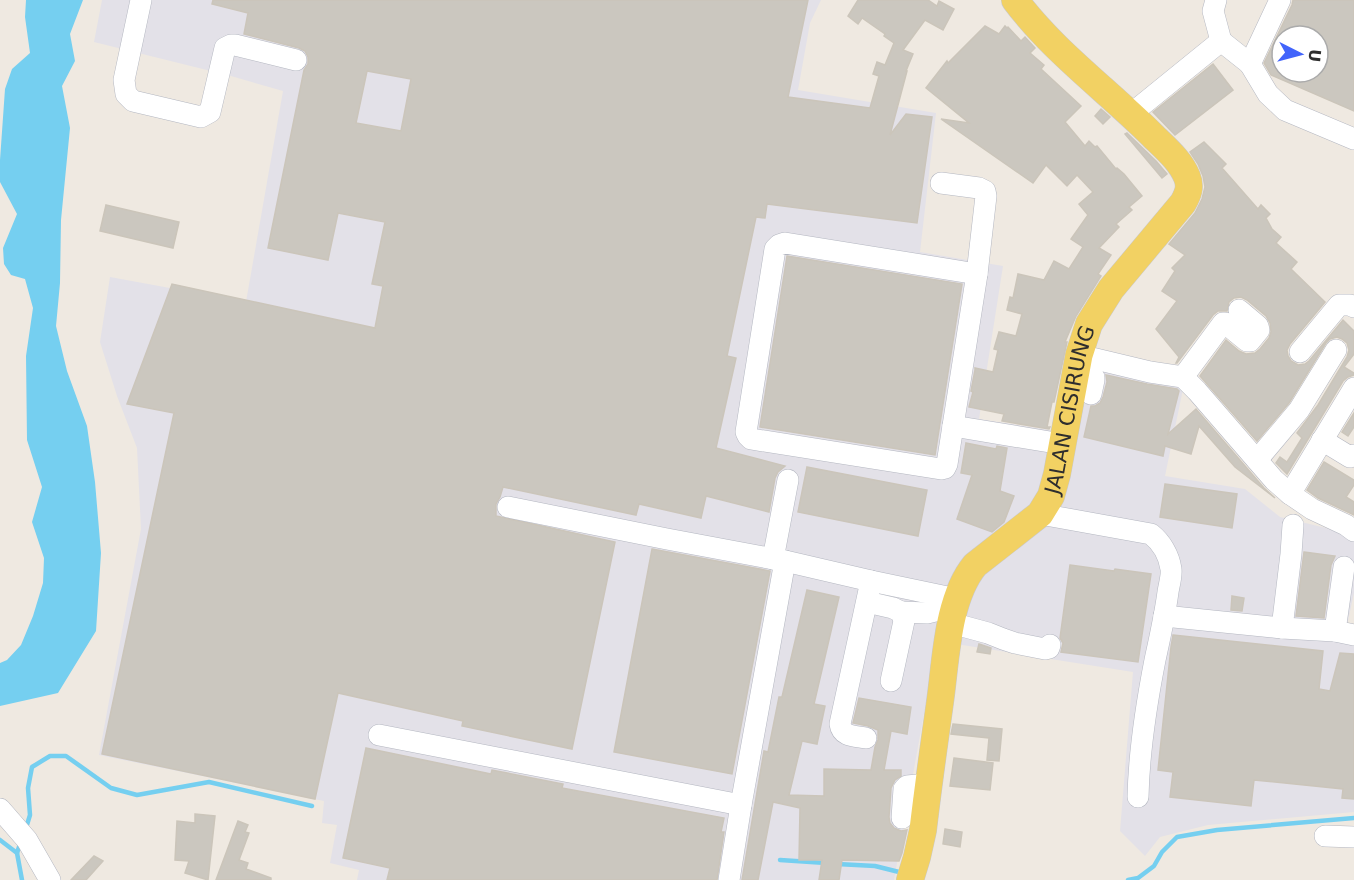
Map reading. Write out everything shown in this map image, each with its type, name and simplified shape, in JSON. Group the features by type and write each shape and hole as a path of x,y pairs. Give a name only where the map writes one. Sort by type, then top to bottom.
{"main road":[{"name":"JALAN CISIRUNG","path":"911,875 923,830 954,609 967,575 975,565 1040,514 1052,496 1062,444 1082,374 1089,324 1111,289 1183,203 1190,186 1180,164 1131,114 1079,69 1036,26 1016,0"}],"street":[{"path":"141,0 124,80 126,94 133,101 201,117 210,111 225,48 235,45 296,60"},
{"path":"1216,0 1213,11 1221,41 1250,64 1268,94 1285,110 1354,139"},
{"path":"1250,64 1280,0"},
{"path":"1131,114 1221,41"},
{"path":"942,183 979,188 985,191 986,196 977,274 945,468 751,439 748,436 746,432 775,249 779,245 785,243 977,274"},
{"path":"1300,352 1339,305 1354,307"},
{"path":"1183,377 1223,323 1225,322 1247,341 1250,341 1259,330 1258,326 1239,310"},
{"path":"1257,460 1299,410 1336,350"},
{"path":"1082,374 1149,372 1183,377 1274,480 1312,509 1354,531"},
{"path":"1290,494 1354,388"},
{"path":"953,426 1062,444"},
{"path":"1322,440 1350,457 1354,455"},
{"path":"729,880 779,560 788,480"},
{"path":"508,507 779,560 871,581 954,609 988,633 1003,639 1044,649 1049,648 1050,645"},
{"path":"1040,514 1150,534 1163,548 1171,570 1142,735 1138,797"},
{"path":"1282,628 1293,525"},
{"path":"1164,616 1345,633 1344,567"},
{"path":"866,738 845,735 840,724 871,581"},
{"path":"867,602 901,612 927,613 954,609"},
{"path":"891,681 904,621 901,612"},
{"path":"379,735 741,805"},
{"path":"902,818 904,789 907,786 928,784"},
{"path":"0,809 23,835 50,880"},
{"path":"1325,836 1354,837"}],"shaded area":[{"path":"102,0 821,0 810,23 798,90 936,113 920,252 1003,266 979,419 1075,434 1086,362 1184,384 1165,476 1245,489 1280,517 1343,532 1354,539 1354,593 1347,625 1354,627 1354,812 1208,825 1160,837 1145,856 1120,831 1133,672 937,641 894,880 357,880 359,870 330,863 337,825 322,823 324,801 99,755 141,529 137,448 100,342 110,277 246,302 283,91 94,42"}],"water":[{"path":"26,0 83,0 70,34 75,61 62,86 70,128 61,220 60,283 56,326 67,371 87,426 95,482 101,553 96,631 58,693 0,706 0,663 7,660 21,645 43,583 44,558 32,522 42,487 27,440 26,356 33,308 25,279 11,275 4,264 3,248 17,214 0,182 5,89 12,69 30,53 25,17"}],"building":[{"path":"213,0 808,0 788,97 870,108 879,76 873,74 877,62 885,65 894,43 862,18 858,24 848,16 858,0 928,0 937,6 939,1 954,9 943,30 925,20 903,50 913,54 906,71 890,135 906,114 932,117 917,223 767,204 765,218 756,217 727,356 736,358 716,448 785,466 775,478 769,512 706,496 701,518 639,504 636,515 503,487 496,504 496,516 615,542 572,749 462,726 463,721 338,693 315,799 102,754 174,413 127,404 172,284 375,328 383,286 372,284 385,222 338,213 328,260 268,248 308,57 305,51 299,48 244,34 248,13 212,4","holes":["367,71 411,79 401,131 356,123"]},
{"path":"1293,0 1354,0 1354,111 1292,84 1330,84 1330,24 1283,24"},
{"path":"985,26 999,34 1005,26 1021,41 1025,37 1035,48 1030,53 1044,65 1041,69 1081,106 1065,122 1085,146 1089,141 1095,147 1097,146 1142,196 1129,207 1132,210 1116,224 1119,227 1099,248 1111,255 1098,274 1101,276 1076,316 1065,342 1067,342 1047,427 1050,427 1049,429 1002,421 1004,414 969,407 975,368 993,372 998,350 994,349 999,332 1016,336 1022,314 1007,310 1010,297 1013,298 1018,274 1044,280 1054,261 1069,269 1083,247 1071,239 1088,215 1079,204 1093,192 1077,175 1067,186 1046,165 1033,183 941,119 969,123 926,88 947,61 948,63"},
{"path":"1270,51 1270,73 1264,63"},
{"path":"1213,64 1233,90 1175,135 1153,112"},
{"path":"1101,109 1110,117 1103,124 1095,116"},
{"path":"1127,133 1167,174 1162,178 1125,134"},
{"path":"1204,142 1226,164 1222,168 1258,209 1261,205 1270,214 1266,218 1272,229 1281,237 1276,243 1297,262 1291,269 1325,302 1290,344 1287,350 1291,361 1298,365 1309,361 1343,320 1354,331 1354,354 1344,367 1354,375 1343,381 1287,474 1276,463 1280,457 1287,462 1302,438 1297,433 1318,405 1347,357 1349,350 1347,343 1337,337 1326,343 1289,403 1257,441 1200,376 1226,340 1246,354 1255,353 1260,349 1271,332 1266,316 1247,300 1241,297 1234,298 1229,302 1227,311 1218,311 1213,315 1177,363 1179,357 1156,329 1177,301 1162,291 1175,271 1172,268 1185,255 1169,244 1195,213 1202,199 1205,187 1203,176 1190,152"},
{"path":"106,205 179,222 173,248 100,231"},
{"path":"787,256 962,284 935,455 760,427"},
{"path":"1106,375 1177,389 1179,391 1168,434 1196,409 1275,498 1235,467 1199,426 1191,454 1165,446 1163,456 1084,437 1091,406 1100,403 1103,397 1107,382"},
{"path":"1354,413 1354,427 1348,436 1342,432"},
{"path":"966,443 996,449 997,446 1007,448 1000,491 1014,496 1004,522 992,532 957,519 972,475 961,473"},
{"path":"1324,462 1354,480 1354,485 1346,497 1354,502 1354,515 1318,498 1307,490"},
{"path":"807,467 927,490 918,536 798,512"},
{"path":"1165,484 1237,494 1232,528 1160,517"},
{"path":"652,549 770,571 732,774 614,752"},
{"path":"1304,552 1335,556 1331,565 1324,618 1296,616"},
{"path":"1070,565 1151,574 1138,662 1061,652 1063,643 1060,638"},
{"path":"807,590 839,597 814,704 825,706 817,744 802,741 789,795 824,796 824,769 871,770 878,730 853,723 859,698 911,707 907,734 891,731 884,770 901,770 901,776 895,780 891,788 889,817 894,828 901,831 907,830 902,853 899,861 842,860 839,880 819,880 822,860 799,860 800,808 773,802 758,880 742,880 764,751 768,752 779,697 782,697"},
{"path":"1232,596 1244,598 1242,611 1231,610"},
{"path":"1173,635 1323,651 1319,689 1330,691 1340,653 1354,654 1354,799 1342,798 1343,789 1254,780 1251,806 1170,797 1173,772 1158,770"},
{"path":"979,644 991,648 990,654 977,652"},
{"path":"953,724 1002,729 999,761 987,760 989,738 951,734"},
{"path":"366,748 491,774 492,770 563,784 562,788 724,818 717,880 387,880 390,868 343,858"},
{"path":"954,758 993,763 990,790 950,786"},
{"path":"195,814 215,816 208,880 185,873 189,861 175,860 177,821 195,823"},
{"path":"238,821 248,825 245,832 249,833 239,860 248,863 246,869 271,878 271,880 216,880"},
{"path":"945,829 962,832 960,847 943,844"},
{"path":"94,856 103,861 86,880 71,880"}],"waterway":[{"path":"26,828 30,815 28,788 32,767 50,756 66,756 111,788 137,795 209,782 312,806"},
{"path":"1128,880 1138,878 1154,866 1162,852 1177,837 1217,830 1354,818"},
{"path":"0,840 17,853 22,880"},
{"path":"17,853 20,844"},
{"path":"780,860 826,863"},
{"path":"837,864 875,866 903,873"}]}
